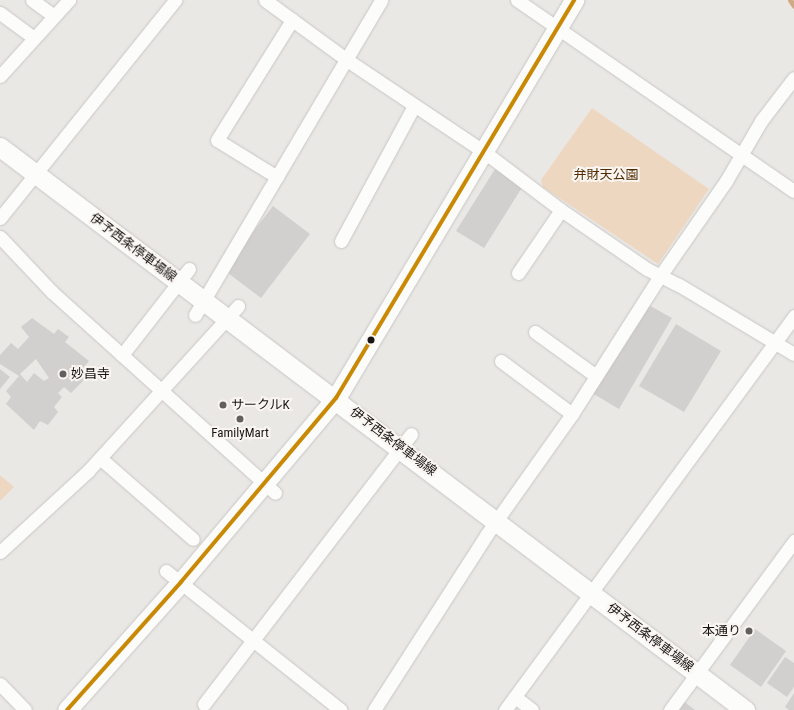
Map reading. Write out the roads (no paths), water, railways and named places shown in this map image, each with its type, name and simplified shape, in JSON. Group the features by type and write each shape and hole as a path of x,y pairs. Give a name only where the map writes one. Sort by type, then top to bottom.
{"main road":[{"path":"67,710 181,582 270,488 336,398 482,151 574,0"},
{"name":"伊予西条停車場線","path":"0,147 36,174 184,276 199,308 233,312 336,398 405,441 498,521 745,710"}],"street":[{"path":"32,0 54,16"},
{"path":"0,76 69,0"},
{"path":"0,218 175,0"},
{"path":"264,0 347,60 482,151 561,210 660,276 794,354"},
{"path":"199,308 347,60 381,0"},
{"path":"517,0 741,156 794,191"},
{"path":"0,13 34,38"},
{"path":"277,177 217,140 292,20"},
{"path":"374,710 498,521 572,414 660,276 741,156 761,121 794,78"},
{"path":"341,241 414,106"},
{"path":"518,273 561,210"},
{"path":"0,237 52,292 270,488"},
{"path":"122,355 184,276"},
{"path":"0,552 100,458 233,312"},
{"path":"505,710 794,316"},
{"path":"535,332 596,376"},
{"path":"501,361 572,414"},
{"path":"204,704 405,441"},
{"path":"100,458 193,539"},
{"path":"670,710 794,541"},
{"path":"166,571 341,710"},
{"path":"0,684 25,710"},
{"path":"515,697 532,710"}],"waterway":[{"path":"790,0 794,6"}],"place":[{"name":"妙昌寺","path":"63,374"},
{"name":"サークルK","path":"223,405"},
{"name":"FamilyMart","path":"240,419"},
{"name":"本通り","path":"749,631"}],"park label":[{"name":"弁財天公園","path":"606,175"}]}
